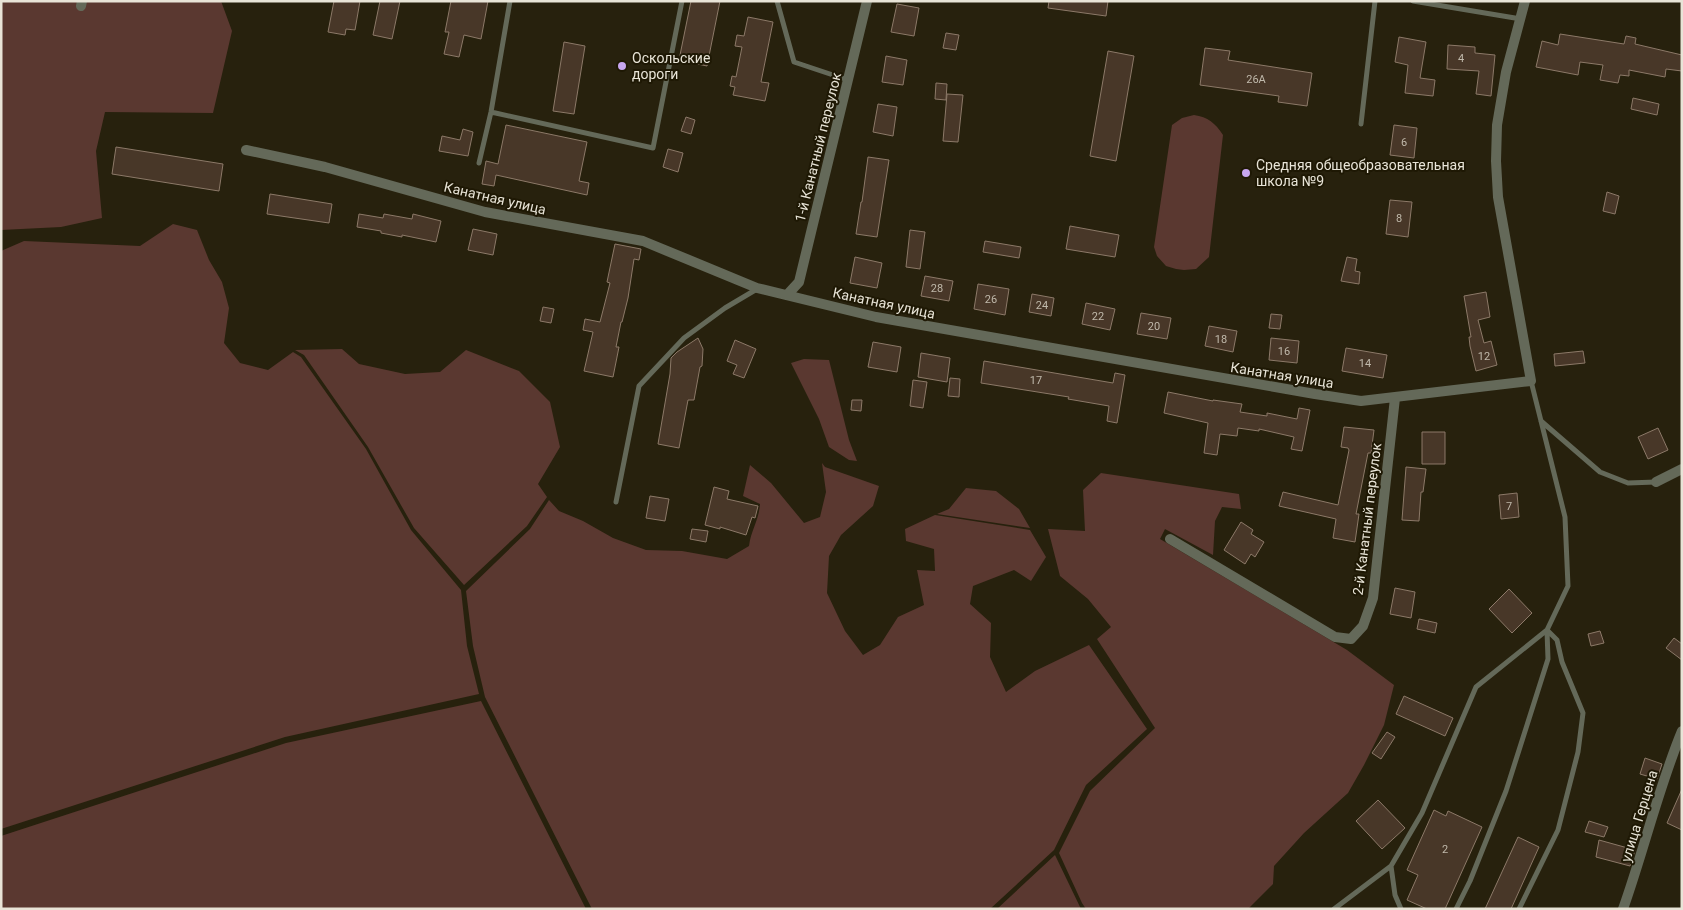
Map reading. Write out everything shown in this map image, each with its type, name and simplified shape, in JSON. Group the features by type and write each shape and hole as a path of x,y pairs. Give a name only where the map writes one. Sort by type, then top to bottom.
{"street":[{"name":"1-й Канатный переулок","path":"787,295 799,282 867,1"},
{"path":"1525,1 1506,72 1496,125 1496,161 1498,197 1531,381"},
{"name":"Канатная улица","path":"246,150 325,166 485,212 643,241 757,288 876,317 1305,393 1361,401 1531,381"},
{"name":"2-й Канатный переулок","path":"1170,539 1336,637 1351,639 1363,626 1373,598 1395,398"},
{"path":"1656,482 1682,469"},
{"name":"улица Герцена","path":"1623,909 1672,754 1682,731"}],"lane":[{"path":"479,163 491,112 510,1"},
{"path":"491,112 653,148 682,1"},
{"path":"776,1 794,62 849,80"},
{"path":"1361,124 1375,1"},
{"path":"1413,1 1521,19"},
{"path":"616,502 639,386 684,338 725,308 757,288"},
{"path":"1334,909 1391,866 1422,813 1476,687 1547,630 1568,586 1566,517 1531,381"},
{"path":"1540,420 1600,472 1628,483 1656,482"},
{"path":"1456,909 1470,882 1506,791 1548,660 1547,630"},
{"path":"1518,909 1558,830 1578,752 1583,713 1562,662 1557,640 1547,630"},
{"path":"1391,866 1395,895 1401,909"}],"shaded area":[{"path":"1,1 221,1 232,31 213,113 105,112 96,151 102,218 61,227 1,230"},
{"path":"1194,115 1211,121 1223,135 1209,257 1196,269 1184,270 1166,266 1157,256 1154,247 1172,125 1182,118"},
{"path":"173,224 197,230 209,260 222,282 229,308 224,343 240,363 268,370 293,352 301,357 366,449 411,530 461,590 467,646 479,694 285,737 1,829 1,251 24,241 140,246"},
{"path":"342,349 359,364 405,374 440,372 466,350 519,371 550,402 560,447 538,484 547,497 527,526 464,585 414,528 368,447 304,355 295,350"},
{"path":"804,359 829,360 849,440 857,461 849,460 829,447 819,419 791,363"},
{"path":"822,463 825,467 879,486 873,506 841,535 829,556 827,593 845,631 863,655 880,645 898,617 924,605 917,570 935,571 934,549 906,541 905,529 935,515 1030,530 1046,557 1031,581 1014,570 973,586 970,604 991,623 990,657 1006,692 1035,671 1089,645 1147,729 1086,785 1054,850 990,909 592,909 485,697 473,646 466,591 530,529 549,500 559,511 583,521 613,538 646,550 682,551 727,559 749,546 758,515 760,504 743,496 750,465 771,483 804,523 820,517 826,492"},
{"path":"1101,473 1239,494 1241,509 1222,507 1215,521 1213,555 1165,529 1160,539 1347,650 1394,685 1384,725 1348,793 1304,833 1274,866 1273,884 1248,909 1086,909 1059,853 1090,791 1155,728 1097,639 1111,627 1088,599 1060,576 1048,529 1085,531 1083,490"},
{"path":"966,488 996,491 1019,509 1030,528 937,514 949,509"},
{"path":"481,701 586,909 1,909 1,836 286,743"},
{"path":"1055,855 1081,909 997,909"}],"building":[{"path":"334,1 360,1 355,30 346,29 345,35 328,32"},
{"path":"380,1 400,1 392,39 373,35"},
{"path":"451,1 488,1 481,39 464,35 459,57 444,54 449,32 445,32"},
{"path":"691,1 720,1 707,66 679,60"},
{"path":"1049,1 1108,1 1106,16 1048,8"},
{"path":"897,4 919,8 914,36 891,32"},
{"path":"748,17 773,22 761,82 769,83 765,101 733,95 735,87 730,86 732,76 736,77 742,47 735,46 737,35 744,36"},
{"path":"946,33 959,35 956,50 943,48"},
{"path":"1560,34 1624,44 1626,36 1636,38 1635,44 1682,55 1682,71 1666,69 1665,77 1629,70 1629,76 1620,75 1618,83 1600,80 1603,65 1580,62 1578,75 1536,67 1542,41 1558,45"},
{"path":"1399,37 1426,42 1420,78 1435,80 1433,96 1405,93 1408,65 1395,62"},
{"path":"564,42 585,46 574,114 553,111"},
{"path":"1448,45 1475,47 1475,53 1495,55 1491,96 1476,94 1479,71 1447,69"},
{"path":"1205,48 1230,51 1228,60 1312,73 1307,106 1278,102 1279,96 1200,85"},
{"path":"1108,51 1134,56 1116,161 1090,156"},
{"path":"886,56 907,60 903,85 882,82"},
{"path":"936,83 947,84 946,100 935,99"},
{"path":"947,94 963,95 958,142 943,141"},
{"path":"1633,98 1659,104 1657,115 1631,109"},
{"path":"878,104 897,107 893,136 873,132"},
{"path":"686,117 695,120 691,134 681,131"},
{"path":"506,125 587,142 579,181 589,183 587,195 496,175 494,186 482,184 486,161 498,164"},
{"path":"1394,125 1417,128 1414,158 1390,155"},
{"path":"463,129 473,132 468,156 439,151 442,136 460,140"},
{"path":"116,147 223,164 219,191 112,174"},
{"path":"668,149 683,153 678,172 663,167"},
{"path":"868,157 889,160 877,237 856,234"},
{"path":"1607,192 1619,196 1615,214 1603,211"},
{"path":"270,194 332,204 329,223 267,214"},
{"path":"1390,200 1412,202 1408,237 1386,234"},
{"path":"359,214 383,218 384,214 412,219 413,214 441,221 436,242 357,227"},
{"path":"1070,226 1119,235 1115,257 1066,249"},
{"path":"473,229 497,234 493,255 468,250"},
{"path":"910,230 925,232 920,269 906,267"},
{"path":"985,241 1021,247 1019,258 983,252"},
{"path":"615,244 641,249 639,260 634,259 628,298 616,347 619,347 613,377 584,371 593,332 583,330 585,319 600,322 610,283 607,282"},
{"path":"855,257 882,263 877,288 850,283"},
{"path":"1347,257 1357,259 1355,271 1360,272 1359,284 1341,281"},
{"path":"925,276 953,281 949,301 921,296"},
{"path":"978,284 1009,289 1005,315 974,309"},
{"path":"1486,292 1490,317 1478,320 1484,343 1491,341 1497,365 1476,371 1470,346 1469,337 1471,337 1464,296"},
{"path":"1032,294 1054,298 1051,316 1029,312"},
{"path":"1086,303 1115,309 1110,330 1082,324"},
{"path":"543,307 554,309 551,323 540,321"},
{"path":"1141,313 1171,318 1167,339 1137,334"},
{"path":"1271,314 1282,315 1280,329 1269,328"},
{"path":"1209,326 1237,331 1233,352 1205,346"},
{"path":"698,338 703,349 702,366 700,367 694,400 688,400 679,448 658,444 671,358"},
{"path":"1271,338 1299,341 1297,363 1269,360"},
{"path":"735,340 756,349 744,378 733,374 737,365 727,361"},
{"path":"873,342 901,347 897,372 868,367"},
{"path":"1346,348 1387,355 1383,378 1342,371"},
{"path":"1583,351 1585,363 1555,366 1554,354"},
{"path":"921,353 950,358 947,382 918,377"},
{"path":"984,361 1113,383 1115,373 1125,375 1117,423 1107,421 1109,406 1068,399 1069,397 981,383"},
{"path":"950,378 960,379 959,397 948,396"},
{"path":"913,380 927,382 923,408 910,406"},
{"path":"1168,392 1213,401 1242,404 1240,412 1267,416 1267,413 1297,419 1299,408 1310,410 1302,451 1291,449 1294,437 1259,429 1259,431 1238,428 1237,436 1220,434 1217,455 1204,453 1208,423 1164,413"},
{"path":"852,400 862,400 861,411 851,410"},
{"path":"1344,427 1374,430 1371,453 1368,453 1356,514 1359,514 1355,542 1333,538 1336,519 1279,506 1283,492 1338,505 1349,450 1348,448 1341,447"},
{"path":"1658,428 1668,450 1648,459 1638,437"},
{"path":"1422,432 1445,432 1445,464 1422,464"},
{"path":"1406,467 1426,469 1423,492 1421,492 1419,521 1402,520"},
{"path":"714,487 729,491 727,499 758,506 755,518 752,517 746,535 720,527 720,529 705,525"},
{"path":"1517,493 1519,517 1501,519 1499,495"},
{"path":"650,496 669,499 665,521 646,518"},
{"path":"1241,522 1253,530 1251,534 1264,542 1255,557 1251,554 1245,564 1224,550"},
{"path":"692,529 708,531 706,542 690,539"},
{"path":"1395,588 1415,592 1411,618 1390,614"},
{"path":"1509,589 1532,613 1512,633 1489,609"},
{"path":"1419,619 1437,623 1435,633 1417,629"},
{"path":"1600,631 1604,643 1591,646 1588,634"},
{"path":"1674,638 1682,644 1682,660 1666,648"},
{"path":"1404,696 1453,718 1445,736 1396,714"},
{"path":"1387,732 1395,737 1381,759 1372,753"},
{"path":"1645,758 1662,764 1657,779 1640,774"},
{"path":"1682,789 1682,830 1667,823"},
{"path":"1378,800 1405,828 1382,849 1356,821"},
{"path":"1434,810 1446,816 1448,811 1482,827 1445,909 1427,909 1407,900 1418,875 1407,870"},
{"path":"1589,821 1608,827 1604,837 1585,832"},
{"path":"1518,837 1539,847 1511,909 1485,909"},
{"path":"1599,840 1635,850 1630,866 1596,857"}],"place":[{"name":"Оскольские дороги","path":"622,66"},
{"name":"Средняя общеобразовательная школа №9","path":"1246,173"}]}
